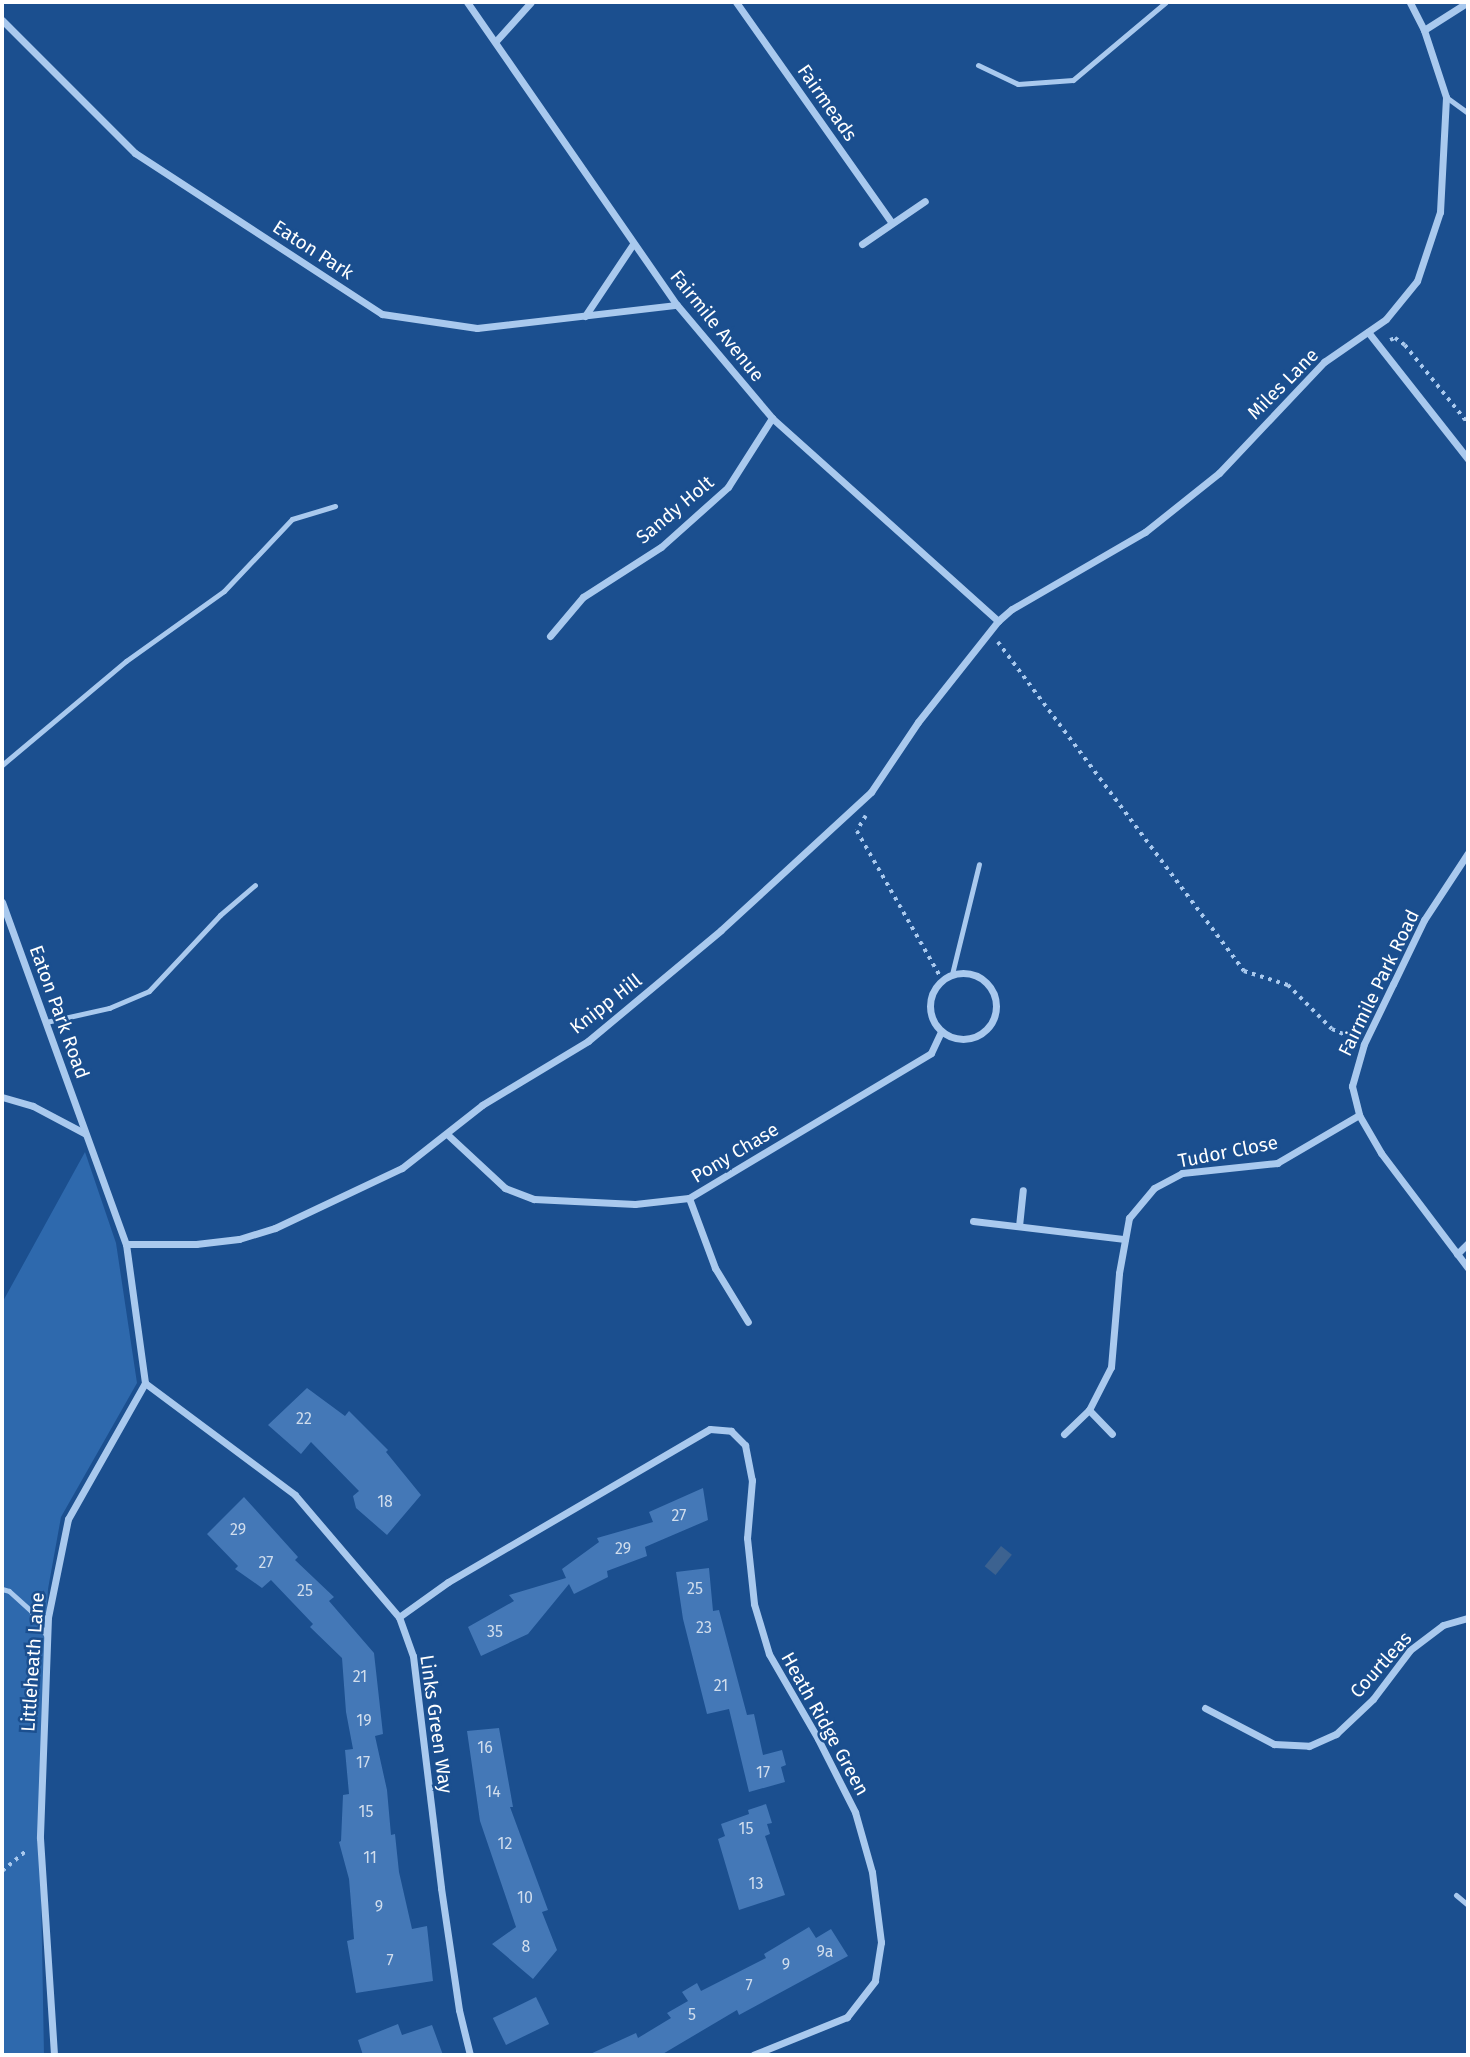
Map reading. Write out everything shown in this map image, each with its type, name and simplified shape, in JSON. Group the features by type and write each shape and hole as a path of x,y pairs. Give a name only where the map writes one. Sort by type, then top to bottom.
{"street":[{"name":"Fairmile Avenue","path":"467,2 677,305 772,418 999,621"},
{"path":"496,41 531,2"},
{"name":"Fairmeads","path":"736,2 891,222"},
{"name":"Miles Lane","path":"999,621 1012,609 1144,532 1219,473 1324,362 1396,309 1417,281 1440,212 1446,97 1424,30 1410,2"},
{"path":"1424,30 1468,2"},
{"name":"Eaton Park","path":"2,20 135,153 382,314 477,328 677,305"},
{"path":"862,244 925,201"},
{"path":"585,316 633,244"},
{"path":"1368,332 1468,459"},
{"name":"Sandy Holt","path":"550,636 583,597 661,547 728,487 772,418"},
{"name":"Knipp Hill","path":"126,1244 196,1244 239,1239 275,1228 401,1168 448,1135 482,1105 588,1041 722,930 871,792 918,722 999,621"},
{"name":"Fairmile Park Road","path":"1468,853 1424,920 1364,1044 1352,1086 1359,1115 1381,1153 1468,1268"},
{"name":"Eaton Park Road","path":"2,902 84,1133"},
{"path":"973,973 988,982 994,991 996,1014 991,1025 975,1037 963,1040 941,1032 931,1016 929,1004 934,989 942,979 952,974 973,973"},
{"name":"Pony Chase","path":"448,1135 505,1188 534,1199 635,1204 689,1198 931,1053 941,1032"},
{"path":"2,1097 33,1106 84,1133 126,1244 145,1382"},
{"name":"Tudor Close","path":"1064,1434 1089,1410 1111,1367 1119,1273 1129,1219 1154,1188 1182,1173 1277,1163 1359,1115"},
{"path":"1019,1226 1023,1190"},
{"path":"689,1198 715,1268 748,1322"},
{"path":"973,1221 1125,1239"},
{"path":"1457,1254 1468,1242"},
{"name":"Links Green Way","path":"145,1382 295,1495 399,1617 413,1656 441,1888 459,2010 470,2055"},
{"name":"Littleheath Lane","path":"54,2055 40,1838 47,1637 52,1588 68,1519 145,1382"},
{"path":"1089,1410 1112,1434"},
{"name":"Heath Ridge Green","path":"399,1617 448,1582 710,1429 731,1431 745,1445 751,1480 747,1538 754,1604 769,1654 818,1739 855,1812 872,1872 881,1942 875,1982 847,2017 770,2052 752,2055"},
{"name":"Courtleas","path":"1205,1708 1274,1744 1309,1746 1336,1734 1355,1717 1373,1699 1410,1650 1443,1625 1468,1618"}],"lane":[{"path":"978,65 1018,84 1073,80 1166,2"},
{"path":"1446,97 1468,113"},
{"path":"2,765 126,661 224,591 292,519 335,506"},
{"path":"952,974 979,864"},
{"path":"46,1022 109,1008 149,991 220,915 254,885"},
{"path":"2,1589 9,1591 31,1611 47,1637"},
{"path":"1456,1895 1468,1905"}],"path":[{"path":"1376,343 1395,338 1405,345 1468,423"},
{"path":"990,632 1244,971 1288,985 1332,1029 1364,1044"},
{"path":"871,807 857,831 942,979"},
{"path":"2,1871 40,1838"}],"shaded area":[{"path":"85,1152 116,1243 137,1383 61,1517 48,1589 44,1666 40,1838 44,2055 2,2055 2,1303"},
{"path":"1001,1546 1012,1555 996,1575 985,1566"}],"building":[{"path":"307,1388 345,1416 349,1411 388,1450 386,1452 421,1495 387,1535 356,1508 353,1496 359,1491 311,1442 301,1454 268,1425"},
{"path":"703,1488 708,1520 645,1547 647,1556 607,1571 608,1577 574,1594 569,1584 528,1634 481,1656 468,1627 514,1601 509,1595 566,1578 562,1569 599,1542 597,1538 653,1522 649,1512"},
{"path":"244,1497 298,1557 295,1560 334,1597 329,1601 374,1653 383,1734 375,1736 387,1790 391,1835 395,1834 399,1872 412,1929 427,1926 433,1981 356,1993 347,1941 354,1939 349,1879 339,1842 343,1795 349,1794 345,1750 353,1749 346,1712 342,1658 310,1627 313,1624 271,1580 262,1588 235,1569 238,1566 207,1534"},
{"path":"709,1568 713,1611 719,1610 747,1715 754,1714 763,1755 782,1750 786,1765 781,1767 785,1782 749,1792 729,1709 707,1714 683,1619 676,1572"},
{"path":"499,1728 513,1807 510,1807 548,1910 542,1912 557,1950 533,1979 492,1944 516,1927 480,1821 467,1731"},
{"path":"766,1804 772,1823 767,1824 770,1834 765,1836 785,1895 739,1910 718,1839 725,1836 721,1824 749,1814 748,1810"},
{"path":"809,1927 816,1938 831,1929 848,1956 739,2015 737,2010 661,2055 588,2055 636,2033 638,2038 671,2018 667,2013 688,2001 682,1992 697,1983 701,1991 766,1958 764,1954"},
{"path":"536,1997 549,2024 506,2045 493,2018"},
{"path":"398,2024 402,2035 432,2025 443,2055 363,2055 358,2040"}]}
